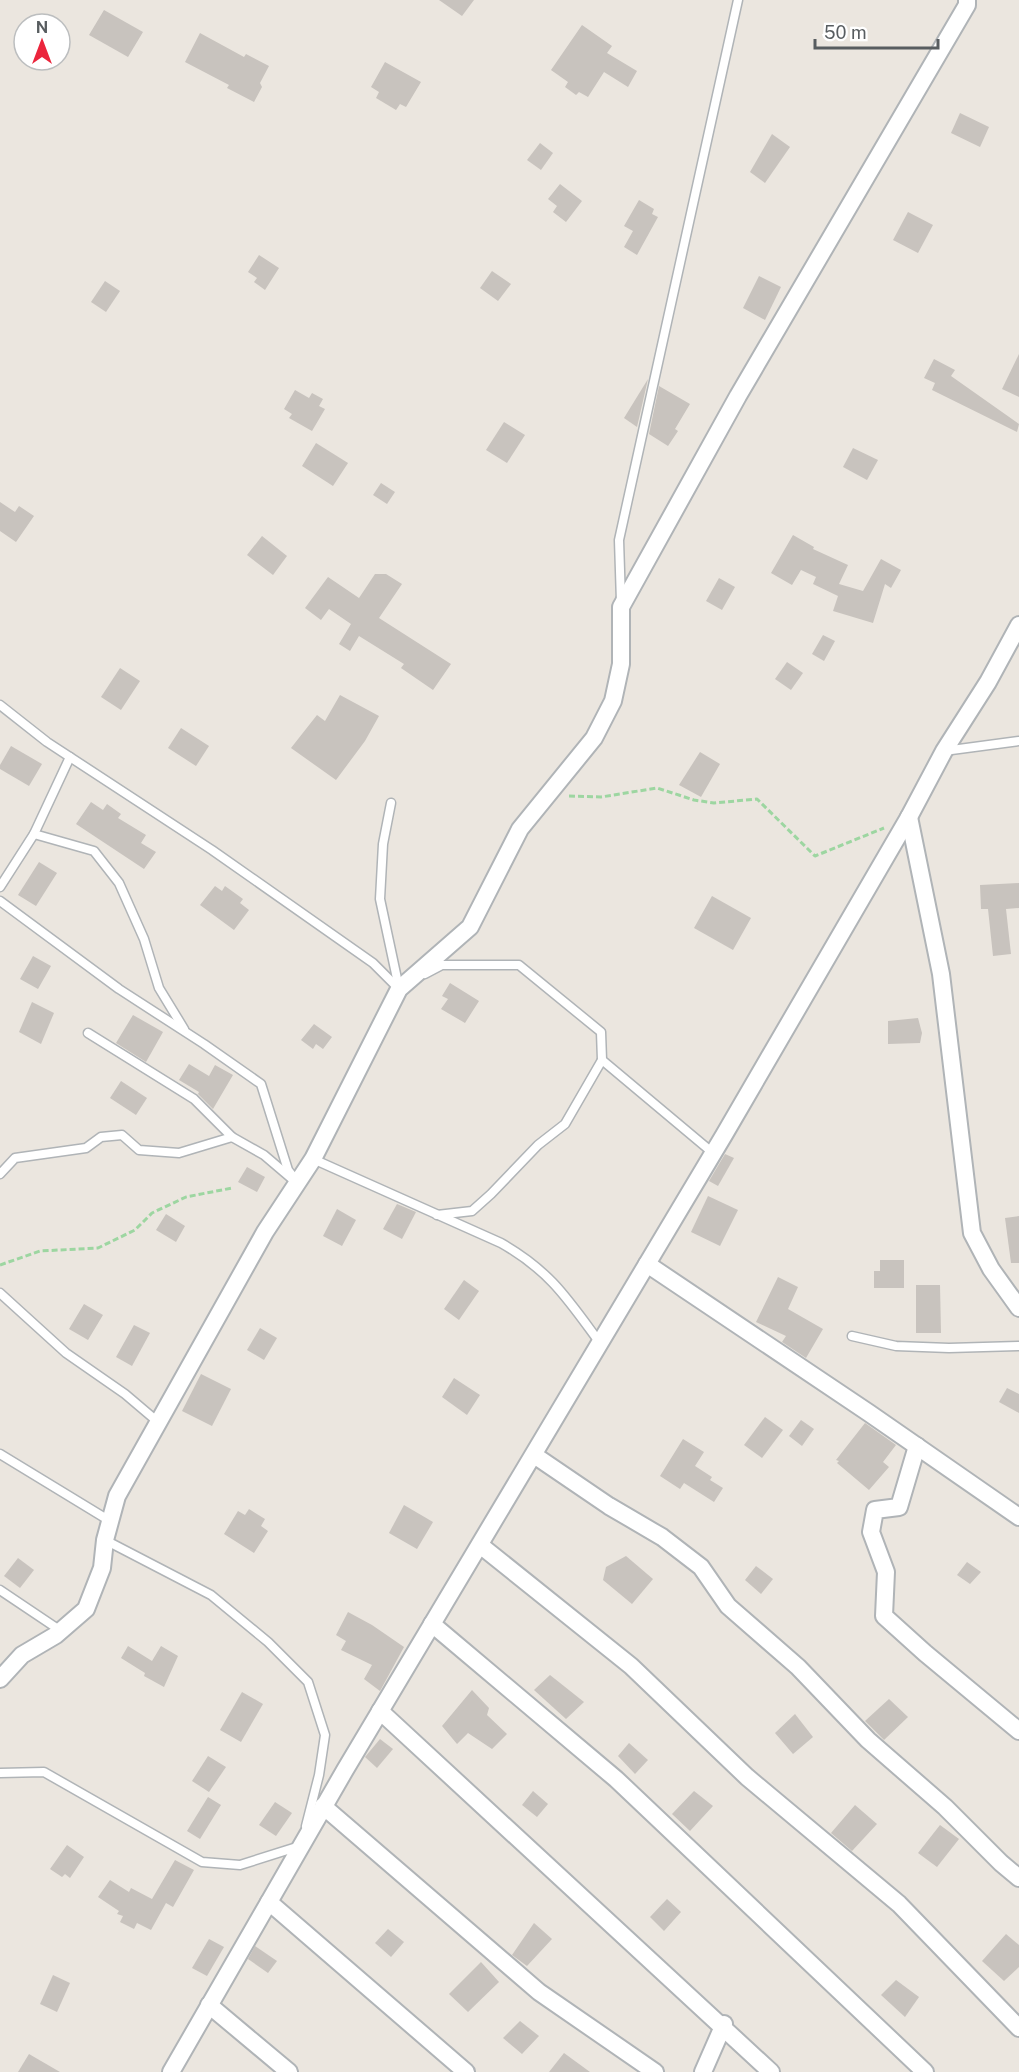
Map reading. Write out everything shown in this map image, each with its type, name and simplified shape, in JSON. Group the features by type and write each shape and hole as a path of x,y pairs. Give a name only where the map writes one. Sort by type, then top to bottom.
{"street":[{"path":"0,1679 22,1655 61,1631 86,1609 102,1568 105,1539 117,1496 265,1233 313,1159 399,988 470,927 520,829 594,738 613,701 621,664 621,607 738,396 967,5 967,0"},
{"path":"171,2072 323,1806 713,1154 909,817 944,751 988,682 1019,625"},
{"path":"909,817 941,974 972,1233 990,1269 1019,1308"},
{"path":"647,1264 1019,1517"},
{"path":"916,1446 899,1507 875,1510 871,1532 886,1572 884,1616 1019,1731"},
{"path":"534,1455 609,1506 662,1537 701,1567 728,1606 798,1667 868,1740 945,1807 1000,1863 1018,1875"},
{"path":"480,1545 631,1666 747,1777 899,1904 1019,2028"},
{"path":"432,1624 616,1779 925,2072"},
{"path":"380,1711 724,2026 771,2072"},
{"path":"323,1806 539,1992 655,2072"},
{"path":"269,1902 466,2072"},
{"path":"209,2005 289,2072"},
{"path":"703,2072 724,2026"}],"lane":[{"path":"621,607 620,540 738,0"},
{"path":"0,705 47,742 212,850 373,963 399,988"},
{"path":"944,751 1019,741"},
{"path":"0,887 34,834 70,757"},
{"path":"391,803 383,844 380,899 399,988"},
{"path":"34,834 94,851 119,883 144,939 159,988 186,1032"},
{"path":"0,901 120,989 261,1084 288,1170 298,1184"},
{"path":"399,988 442,965 519,965 601,1032 602,1060 565,1124 538,1145 472,1211 436,1215"},
{"path":"88,1033 194,1099 232,1137 264,1155 298,1184"},
{"path":"602,1060 713,1154"},
{"path":"0,1174 15,1158 86,1148 101,1137 122,1135 138,1150 179,1154 232,1137"},
{"path":"313,1159 501,1242 527,1258 560,1288 600,1343"},
{"path":"0,1293 66,1353 125,1394 158,1422"},
{"path":"852,1336 896,1346 949,1348 1019,1346"},
{"path":"0,1454 110,1521"},
{"path":"0,1773 44,1772 202,1862 240,1865 301,1845 319,1774 325,1735 308,1682 268,1642 211,1595 105,1539"},
{"path":"0,1590 61,1631"}],"path":[{"path":"546,796 602,797 657,789 694,800 714,802 757,799 815,856 909,817"},
{"path":"0,1265 40,1251 98,1248 135,1230 152,1213 186,1197 232,1188"}],"building":[{"path":"439,0 474,0 462,16"},
{"path":"104,10 143,32 128,57 89,35"},
{"path":"582,25 612,46 607,53 637,71 628,87 604,72 588,97 579,92 576,95 565,87 568,82 551,70"},
{"path":"200,33 244,57 246,54 269,66 254,102 227,88 229,85 185,62"},
{"path":"385,62 421,82 406,107 400,104 396,110 376,98 379,92 371,87"},
{"path":"960,113 989,127 980,147 951,133"},
{"path":"772,134 790,147 765,183 750,172"},
{"path":"540,143 553,153 541,170 527,160"},
{"path":"560,184 582,201 566,222 553,212 557,206 548,199"},
{"path":"639,200 654,209 652,214 658,217 637,255 624,247 633,231 624,226"},
{"path":"908,212 933,225 918,253 893,240"},
{"path":"259,255 279,268 265,290 254,282 257,278 248,272"},
{"path":"492,271 511,284 498,301 480,288"},
{"path":"759,276 781,287 765,320 743,308"},
{"path":"105,281 120,291 106,312 91,302"},
{"path":"1019,354 1019,397 1002,389"},
{"path":"934,359 955,370 951,376 1019,424 1017,432 932,390 935,383 924,378"},
{"path":"648,379 637,427 624,418"},
{"path":"659,386 690,404 675,429 678,431 668,446 649,434"},
{"path":"295,390 309,398 312,393 323,399 319,406 325,409 312,431 289,418 292,414 284,409"},
{"path":"504,422 525,435 507,463 486,450"},
{"path":"316,443 348,463 333,486 302,466"},
{"path":"853,448 878,460 867,480 843,467"},
{"path":"381,483 395,492 387,504 373,495"},
{"path":"0,502 15,512 19,506 34,516 16,542 0,531"},
{"path":"793,535 814,547 813,549 848,565 839,584 863,591 881,559 901,570 891,588 885,584 873,623 833,611 838,596 813,584 816,577 801,570 792,585 771,573"},
{"path":"262,536 287,556 273,575 247,555"},
{"path":"375,574 386,574 402,584 379,618 451,664 433,690 401,668 404,664 359,636 350,651 339,644 351,624 329,609 321,620 305,608 328,577 359,598"},
{"path":"719,578 735,587 722,610 706,601"},
{"path":"823,635 835,641 824,661 812,654"},
{"path":"787,662 803,673 791,690 775,679"},
{"path":"120,668 140,681 121,710 101,697"},
{"path":"340,695 379,716 365,741 336,780 291,748 317,715 325,721"},
{"path":"181,728 209,746 196,766 168,748"},
{"path":"11,746 42,764 29,786 0,769"},
{"path":"700,752 720,764 701,797 679,785"},
{"path":"91,802 103,810 107,804 121,814 118,818 146,835 141,843 156,852 144,869 76,824"},
{"path":"39,862 57,873 36,906 18,895"},
{"path":"1019,883 1019,908 1006,909 1011,954 993,956 988,909 981,909 980,885"},
{"path":"215,886 222,891 225,886 243,899 240,903 249,910 234,930 200,905"},
{"path":"712,896 751,918 733,950 694,928"},
{"path":"33,956 51,966 38,989 20,979"},
{"path":"450,983 479,1001 465,1023 441,1009 448,999 442,996"},
{"path":"32,1002 54,1013 41,1044 19,1032"},
{"path":"133,1015 163,1032 146,1062 116,1043"},
{"path":"918,1018 922,1033 920,1043 888,1044 888,1021"},
{"path":"314,1024 332,1037 323,1049 316,1044 313,1049 301,1040"},
{"path":"189,1064 209,1076 215,1065 233,1075 213,1109 198,1094 199,1092 179,1080"},
{"path":"121,1081 147,1098 136,1115 110,1098"},
{"path":"725,1154 734,1158 718,1186 709,1181"},
{"path":"247,1167 265,1177 257,1192 238,1182"},
{"path":"708,1196 738,1210 720,1246 691,1232"},
{"path":"397,1204 416,1212 402,1239 383,1229"},
{"path":"337,1209 356,1220 342,1246 323,1236"},
{"path":"166,1214 185,1226 176,1242 156,1230"},
{"path":"1019,1216 1019,1263 1011,1263 1005,1218"},
{"path":"880,1260 904,1260 904,1288 874,1288 874,1271 880,1271"},
{"path":"778,1277 798,1287 788,1309 823,1329 806,1358 782,1342 786,1336 756,1322"},
{"path":"464,1280 479,1291 459,1320 444,1309"},
{"path":"916,1285 940,1285 941,1333 916,1333"},
{"path":"84,1304 103,1315 88,1340 69,1329"},
{"path":"134,1325 150,1333 132,1366 116,1357"},
{"path":"260,1328 277,1338 264,1360 247,1350"},
{"path":"201,1374 231,1389 212,1426 182,1411"},
{"path":"454,1378 480,1395 467,1415 442,1397"},
{"path":"1007,1388 1019,1394 1019,1413 999,1402"},
{"path":"765,1417 783,1430 762,1458 744,1445"},
{"path":"801,1420 814,1429 802,1446 789,1436"},
{"path":"865,1423 896,1445 883,1462 889,1467 869,1490 836,1460"},
{"path":"683,1439 704,1452 695,1466 712,1477 710,1480 723,1488 714,1502 684,1483 680,1489 660,1476"},
{"path":"404,1505 433,1522 417,1549 389,1533"},
{"path":"249,1509 265,1519 261,1526 268,1531 254,1553 224,1534 238,1511 245,1515"},
{"path":"626,1556 653,1579 632,1604 603,1580 606,1567"},
{"path":"18,1558 34,1570 20,1588 4,1576"},
{"path":"967,1562 981,1572 970,1584 957,1575"},
{"path":"756,1566 773,1579 761,1594 745,1580"},
{"path":"348,1612 404,1647 380,1691 364,1679 372,1665 341,1650 346,1641 336,1635"},
{"path":"128,1646 152,1661 161,1646 178,1656 164,1687 144,1676 145,1673 121,1658"},
{"path":"550,1675 584,1702 566,1719 534,1690"},
{"path":"472,1690 489,1708 487,1715 507,1734 492,1749 468,1733 457,1744 442,1726"},
{"path":"242,1692 263,1704 241,1742 220,1730"},
{"path":"889,1699 908,1717 884,1740 865,1721"},
{"path":"795,1714 813,1737 793,1754 775,1733"},
{"path":"380,1739 393,1749 377,1768 365,1757"},
{"path":"629,1743 648,1760 635,1774 618,1756"},
{"path":"208,1756 226,1767 209,1792 192,1781"},
{"path":"533,1791 548,1804 537,1817 522,1805"},
{"path":"694,1791 713,1806 690,1831 672,1814"},
{"path":"208,1797 221,1805 200,1839 187,1831"},
{"path":"275,1802 292,1813 276,1836 259,1825"},
{"path":"855,1805 877,1824 852,1851 831,1833"},
{"path":"940,1825 959,1839 937,1867 918,1853"},
{"path":"67,1845 84,1857 70,1878 65,1874 62,1877 50,1869"},
{"path":"175,1860 194,1870 173,1907 166,1903 151,1930 137,1923 134,1929 120,1922 123,1916 117,1914 119,1911 98,1897 110,1880 129,1892 131,1888 152,1899"},
{"path":"667,1899 681,1912 664,1931 650,1917"},
{"path":"534,1923 552,1939 527,1966 512,1955"},
{"path":"388,1929 404,1942 391,1957 375,1943"},
{"path":"1006,1934 1019,1945 1019,1967 1004,1981 982,1961"},
{"path":"209,1939 224,1947 207,1976 192,1968"},
{"path":"255,1946 277,1961 268,1973 248,1959"},
{"path":"481,1962 499,1982 468,2012 449,1994"},
{"path":"53,1975 70,1983 57,2012 40,2004"},
{"path":"896,1980 919,1997 905,2017 881,1995"},
{"path":"520,2021 539,2036 522,2054 503,2038"},
{"path":"564,2053 590,2072 549,2072"},
{"path":"29,2054 60,2072 18,2072"}]}
